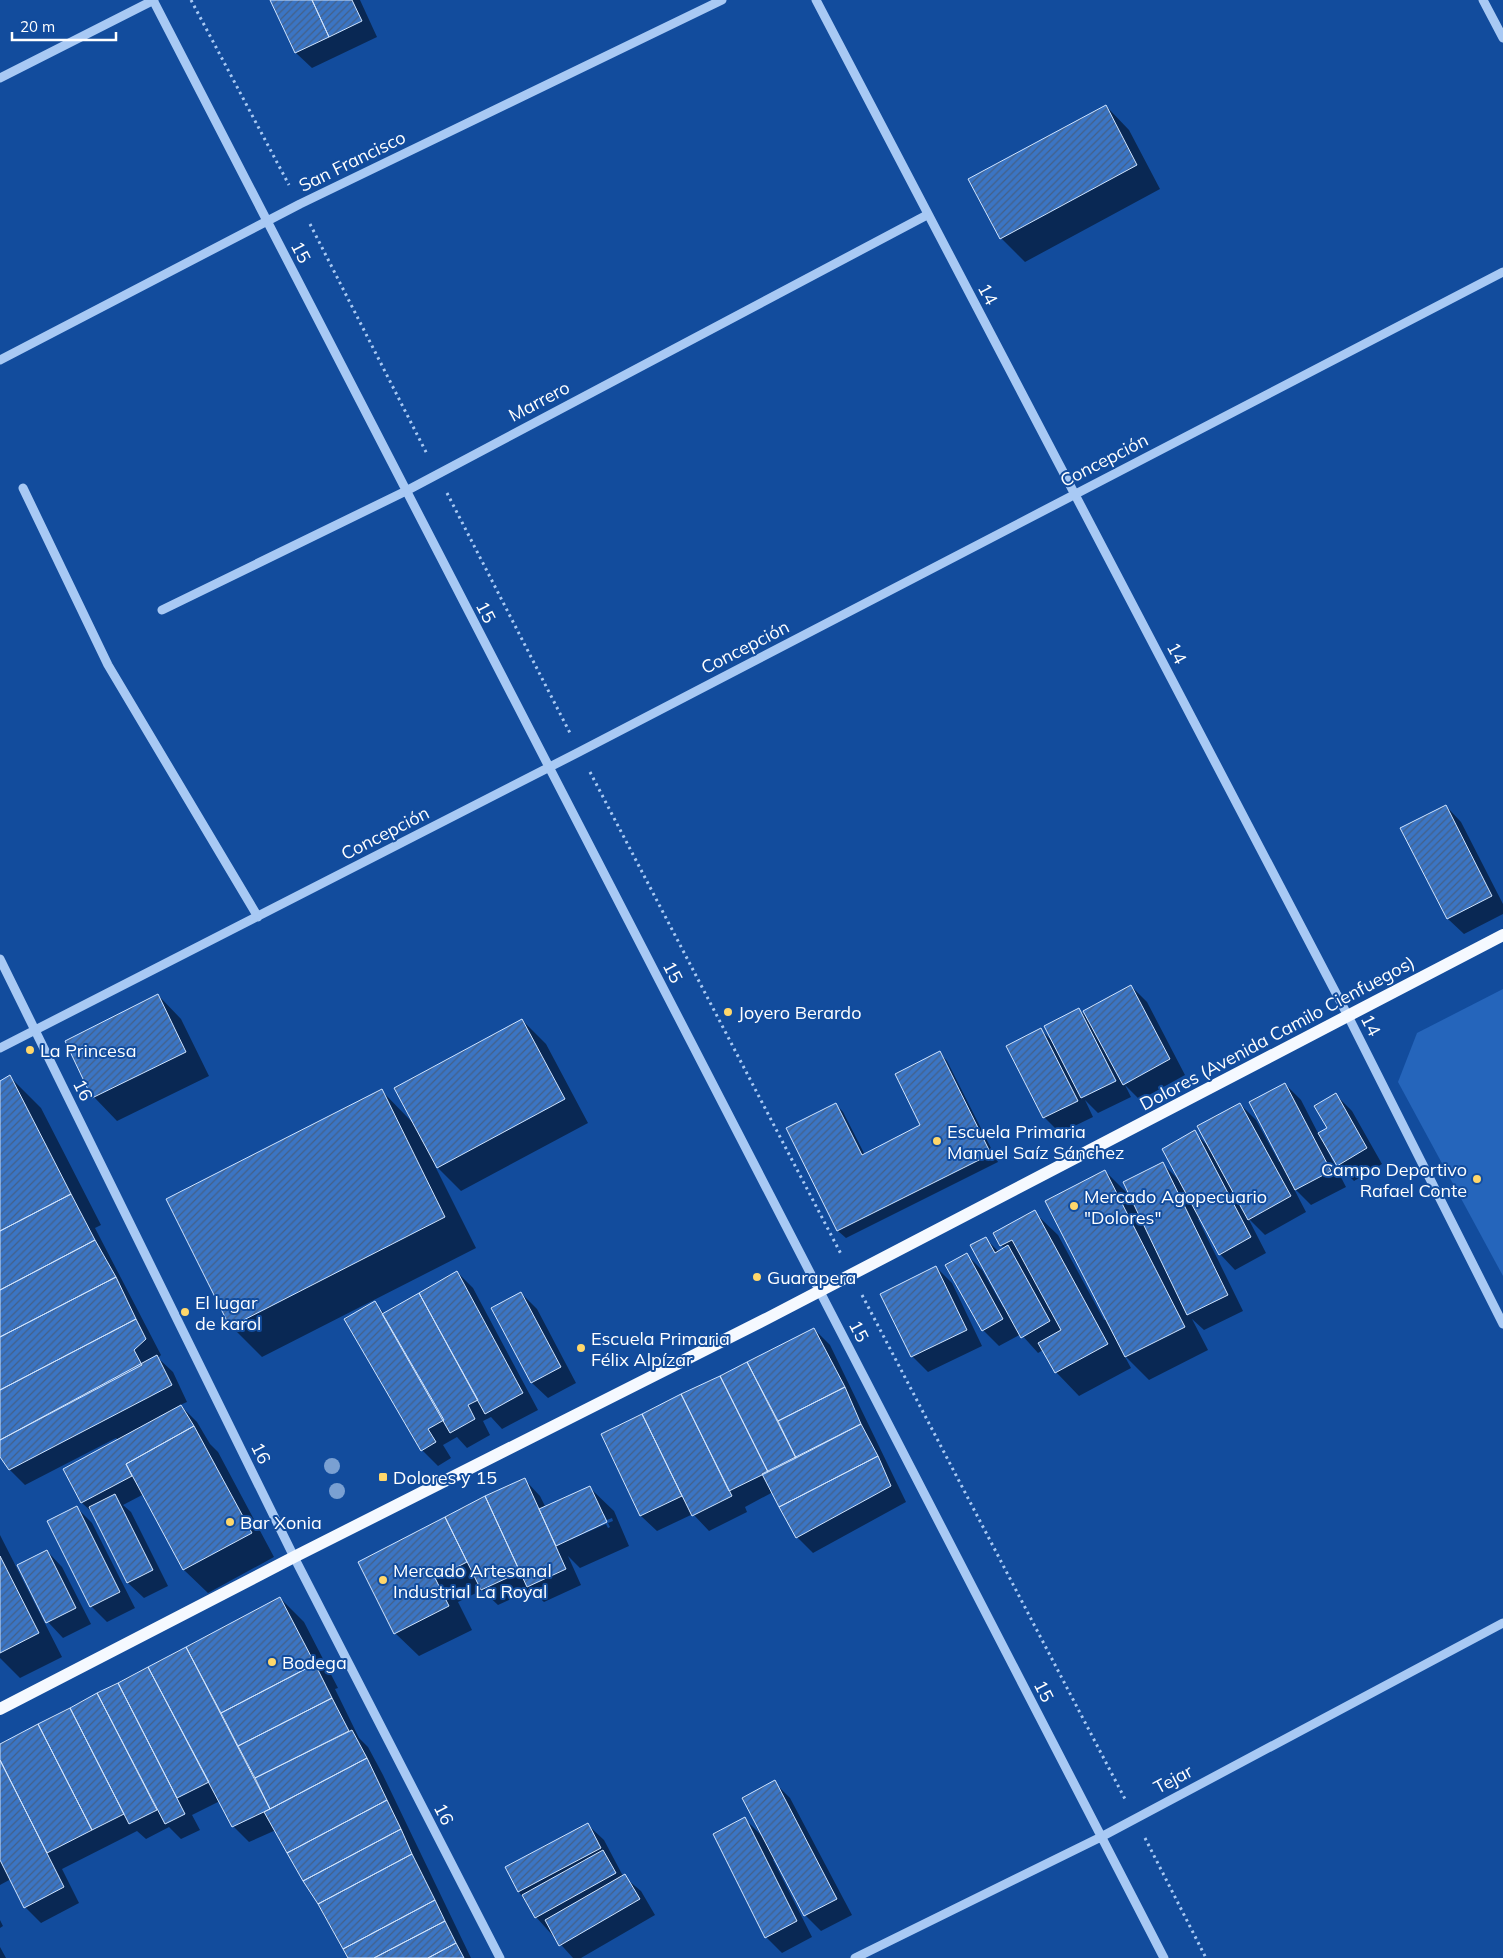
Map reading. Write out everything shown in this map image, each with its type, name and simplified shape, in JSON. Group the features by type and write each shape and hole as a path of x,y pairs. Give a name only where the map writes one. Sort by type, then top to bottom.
{"main road":[{"name":"Dolores (Avenida Camilo Cienfuegos)","path":"0,1709 294,1557 820,1291 1503,934"}],"street":[{"path":"0,78 153,0"},
{"name":"15","path":"153,0 1164,1958"},
{"name":"San Francisco","path":"0,360 300,204 722,0"},
{"name":"14","path":"816,0 927,215 1076,493 1348,1016 1503,1324"},
{"path":"1483,0 1503,38"},
{"name":"Marrero","path":"162,610 406,491 927,215"},
{"name":"Concepción","path":"0,1048 580,752 1503,272"},
{"path":"24,488 108,665 258,917"},
{"name":"16","path":"0,959 294,1557 500,1958"},
{"name":"Tejar","path":"855,1958 1101,1837 1503,1623"}],"path":[{"path":"190,0 300,204 580,752 1206,1958"}],"shaded area":[{"name":"Campo Deportivo Rafael Conte","path":"1503,989 1503,1276 1398,1082 1417,1033"}],"building":[{"path":"270,0 312,0 329,37 295,53"},
{"path":"312,0 352,0 362,21 329,37"},
{"path":"1106,105 1137,165 1000,239 968,179"},
{"path":"1446,805 1492,896 1447,919 1400,828"},
{"path":"1131,985 1170,1059 1123,1085 1083,1011"},
{"path":"158,994 186,1052 92,1098 65,1041"},
{"path":"1079,1008 1116,1081 1081,1098 1044,1026"},
{"path":"522,1019 565,1099 437,1168 394,1088"},
{"path":"1041,1028 1078,1101 1043,1118 1006,1046"},
{"name":"Escuela Primaria Manuel Saíz Sánchez","path":"940,1051 991,1154 837,1231 786,1128 836,1103 862,1155 920,1125 895,1074"},
{"path":"10,1075 71,1194 0,1231 0,1081"},
{"path":"1285,1083 1331,1171 1295,1190 1249,1102"},
{"path":"382,1089 445,1217 230,1327 166,1199"},
{"path":"1336,1093 1367,1148 1337,1166 1318,1133 1327,1128 1314,1106"},
{"path":"1240,1103 1291,1196 1248,1220 1197,1126"},
{"path":"1195,1130 1251,1237 1219,1255 1162,1149"},
{"path":"1163,1162 1228,1295 1187,1315 1123,1182"},
{"path":"1105,1170 1185,1327 1125,1357 1045,1201"},
{"path":"71,1194 95,1240 0,1290 0,1231"},
{"path":"1035,1210 1108,1344 1055,1373 1038,1343 1061,1330 1012,1240 1000,1246 993,1233"},
{"path":"986,1237 995,1253 1008,1245 1050,1321 1021,1338 970,1245"},
{"path":"95,1240 116,1277 0,1337 0,1290"},
{"path":"967,1253 1003,1319 982,1331 945,1265"},
{"path":"936,1266 967,1330 911,1357 880,1294"},
{"path":"457,1271 523,1393 485,1414 419,1293"},
{"path":"116,1277 136,1319 0,1390 0,1337"},
{"path":"521,1292 561,1367 531,1383 491,1308"},
{"path":"419,1293 478,1400 468,1405 475,1419 450,1433 382,1314"},
{"path":"375,1301 444,1420 428,1429 436,1442 421,1451 344,1319"},
{"path":"136,1319 146,1339 134,1350 142,1365 0,1440 0,1390"},
{"path":"814,1328 845,1387 778,1421 747,1362"},
{"path":"157,1355 172,1385 9,1470 0,1457 0,1440"},
{"path":"747,1362 796,1458 768,1472 720,1376"},
{"path":"720,1376 768,1472 729,1491 681,1394"},
{"path":"845,1387 861,1424 796,1458 778,1421"},
{"path":"681,1394 732,1496 692,1516 642,1414"},
{"path":"181,1405 194,1426 126,1464 132,1476 81,1503 63,1469"},
{"path":"642,1414 682,1496 640,1516 601,1434"},
{"path":"861,1424 878,1456 779,1507 762,1474"},
{"path":"194,1426 252,1533 183,1570 126,1464"},
{"path":"878,1456 891,1486 796,1538 779,1507"},
{"path":"525,1478 566,1569 527,1587 485,1496"},
{"path":"590,1486 607,1522 556,1546 539,1509"},
{"path":"115,1494 153,1570 127,1583 89,1507"},
{"path":"485,1496 520,1572 481,1590 445,1517"},
{"path":"77,1506 120,1592 90,1607 47,1521"},
{"path":"445,1517 467,1562 435,1578 449,1606 394,1634 358,1562"},
{"path":"47,1550 76,1608 46,1623 17,1565"},
{"path":"0,1556 39,1633 0,1653"},
{"path":"280,1597 315,1664 221,1713 186,1647"},
{"path":"186,1647 270,1809 232,1827 148,1667"},
{"path":"315,1664 332,1698 238,1746 221,1713"},
{"path":"148,1667 209,1782 177,1798 118,1683"},
{"path":"118,1683 185,1814 165,1824 97,1693"},
{"path":"97,1693 157,1810 129,1824 70,1708"},
{"path":"332,1698 349,1731 255,1778 238,1746"},
{"path":"70,1708 124,1814 92,1830 38,1724"},
{"path":"38,1724 92,1830 47,1853 0,1760 0,1744"},
{"path":"352,1730 367,1758 270,1809 255,1778"},
{"path":"367,1758 387,1800 287,1853 264,1812"},
{"path":"0,1760 64,1887 24,1908 0,1860"},
{"path":"775,1780 837,1899 804,1916 742,1798"},
{"path":"387,1800 401,1829 303,1881 287,1853"},
{"path":"745,1817 797,1921 765,1938 713,1834"},
{"path":"588,1823 601,1848 518,1892 505,1867"},
{"path":"401,1829 412,1854 318,1904 303,1881"},
{"path":"603,1850 616,1873 535,1918 522,1895"},
{"path":"412,1854 435,1900 343,1949 318,1904"},
{"path":"625,1874 640,1899 559,1946 545,1920"},
{"path":"435,1900 445,1921 374,1958 348,1958 343,1949"},
{"path":"445,1921 456,1943 428,1958 374,1958"},
{"path":"456,1943 464,1958 428,1958"}],"place":[{"name":"Joyero Berardo","path":"728,1012"},
{"name":"La Princesa","path":"30,1050"},
{"name":"Escuela Primaria Manuel Saíz Sánchez","path":"937,1141"},
{"name":"Campo Deportivo Rafael Conte","path":"1477,1179"},
{"name":"Mercado Agopecuario \"Dolores\"","path":"1074,1206"},
{"name":"Guarapera","path":"757,1277"},
{"name":"El lugar de karol","path":"185,1312"},
{"name":"Escuela Primaria Félix Alpízar","path":"581,1348"},
{"name":"Dolores y 15","path":"383,1477"},
{"name":"Bar Xonia","path":"230,1522"},
{"name":"Mercado Artesanal Industrial La Royal","path":"383,1580"},
{"name":"Bodega","path":"272,1662"}]}
